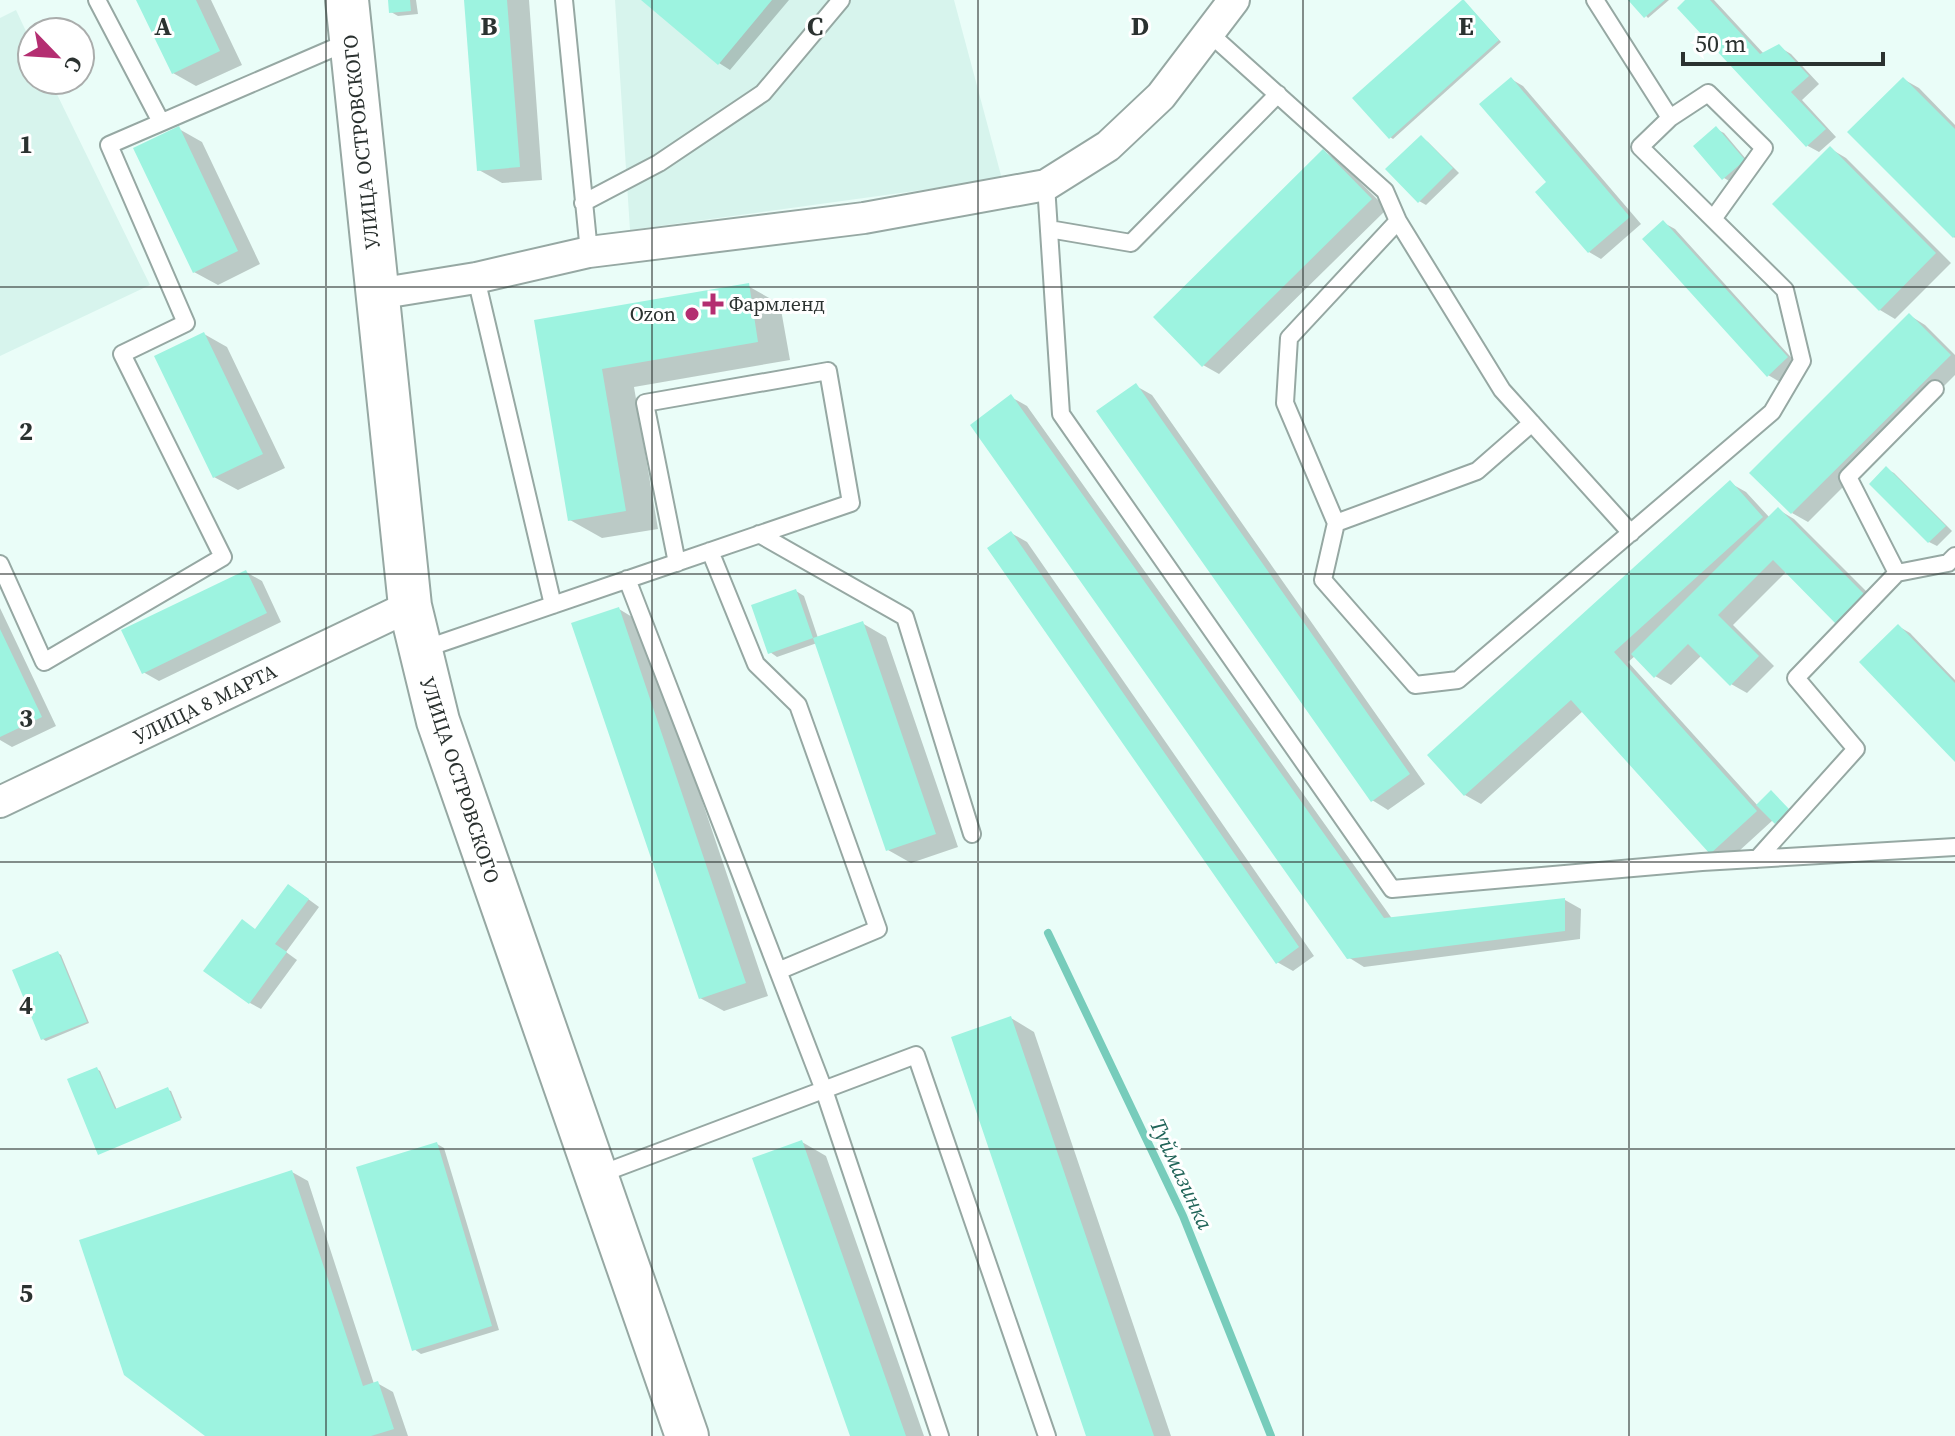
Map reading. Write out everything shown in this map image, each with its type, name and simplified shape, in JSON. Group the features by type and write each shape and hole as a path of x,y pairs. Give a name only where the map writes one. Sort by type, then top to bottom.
{"main road":[{"name":"УЛИЦА ОСТРОВСКОГО","path":"347,0 410,606 419,651 438,721 687,1436"}],"street":[{"path":"377,294 476,278 589,252 864,218 1046,185 1108,146 1161,96 1234,0"},
{"name":"УЛИЦА 8 МАРТА","path":"0,802 410,606"}],"lane":[{"path":"97,0 161,122"},
{"path":"564,0 589,252"},
{"path":"583,203 659,163 763,93 841,0"},
{"path":"1595,0 1670,118"},
{"path":"1208,32 1385,191 1398,221 1502,390 1631,533"},
{"path":"0,564 44,662 223,557 122,354 186,323 109,145 350,41"},
{"path":"1398,221 1289,338 1285,403 1336,523 1323,580 1415,685 1458,680 1772,412 1802,361 1785,290 1713,219 1640,147 1670,118 1708,93 1764,148 1713,219"},
{"path":"1049,229 1131,243 1278,94"},
{"path":"1046,185 1061,414 1392,889 1757,859 1955,847"},
{"path":"476,278 553,605"},
{"path":"419,651 627,579 677,563 851,503 828,371 645,403 677,563"},
{"path":"1897,573 1848,477 1935,389"},
{"path":"1336,523 1477,471 1532,423"},
{"path":"759,534 905,617 972,834"},
{"path":"710,551 756,664 798,705 878,929 778,971"},
{"path":"1757,859 1856,749 1796,678 1897,573 1948,563 1955,556"},
{"path":"627,579 824,1090 940,1436"},
{"path":"596,1176 916,1055 1047,1436"}],"shaded area":[{"path":"615,0 954,0 1002,179 630,230"},
{"path":"16,10 19,16 16,16 16,96 58,96 150,285 0,356 0,18"}],"building":[{"path":"136,0 196,0 220,51 172,74"},
{"path":"388,0 410,0 411,11 389,13"},
{"path":"464,0 507,0 520,167 477,171"},
{"path":"641,0 772,0 718,65"},
{"path":"1462,0 1499,40 1389,139 1352,98"},
{"path":"1628,0 1665,0 1644,18"},
{"path":"1685,0 1710,0 1760,54 1779,44 1809,76 1791,92 1826,129 1806,147 1677,8"},
{"path":"1511,77 1630,217 1588,253 1535,192 1546,182 1479,104"},
{"path":"1903,77 1955,129 1953,238 1847,132"},
{"path":"179,126 238,251 193,273 133,148"},
{"path":"1716,126 1745,160 1722,180 1693,146"},
{"path":"1421,135 1453,168 1418,203 1385,169"},
{"path":"1830,146 1936,253 1879,311 1772,204"},
{"path":"1323,149 1372,199 1202,367 1153,317"},
{"path":"1663,220 1788,357 1767,377 1642,239"},
{"path":"749,283 758,342 602,369 626,511 568,521 534,320"},
{"path":"1909,313 1951,355 1791,514 1749,473"},
{"path":"204,332 263,454 213,478 154,356"},
{"path":"1136,383 1410,774 1371,802 1096,411"},
{"path":"1011,394 1384,918 1565,898 1565,931 1347,959 970,425"},
{"path":"1886,466 1946,526 1928,543 1869,484"},
{"path":"1730,480 1763,517 1614,652 1757,811 1710,854 1571,700 1464,796 1427,755"},
{"path":"1778,507 1865,595 1836,624 1773,560 1718,615 1759,656 1730,686 1688,644 1654,678 1631,654"},
{"path":"1011,531 1299,947 1276,964 987,548"},
{"path":"246,570 267,613 142,674 121,630"},
{"path":"796,589 813,638 768,654 751,605"},
{"path":"619,607 746,983 699,999 571,623"},
{"path":"863,621 936,834 886,851 813,638"},
{"path":"1898,624 1955,683 1955,762 1859,662"},
{"path":"0,629 42,717 0,737"},
{"path":"1771,790 1789,809 1775,824 1756,805"},
{"path":"288,884 309,899 275,944 287,952 249,1004 203,971 242,919 255,929"},
{"path":"58,951 87,1022 41,1040 12,970"},
{"path":"1011,1016 1154,1436 1086,1436 951,1037"},
{"path":"97,1067 115,1109 168,1087 181,1120 98,1155 67,1079"},
{"path":"802,1140 906,1436 850,1436 752,1158"},
{"path":"437,1142 492,1326 412,1351 356,1167"},
{"path":"292,1170 363,1386 378,1381 394,1429 371,1436 205,1436 124,1375 79,1240"}],"waterway":[{"name":"Туймазинка","path":"1048,933 1183,1216 1271,1436"}],"place":[{"name":"Фармленд","path":"713,304"},
{"name":"Ozon","path":"692,314"}]}
